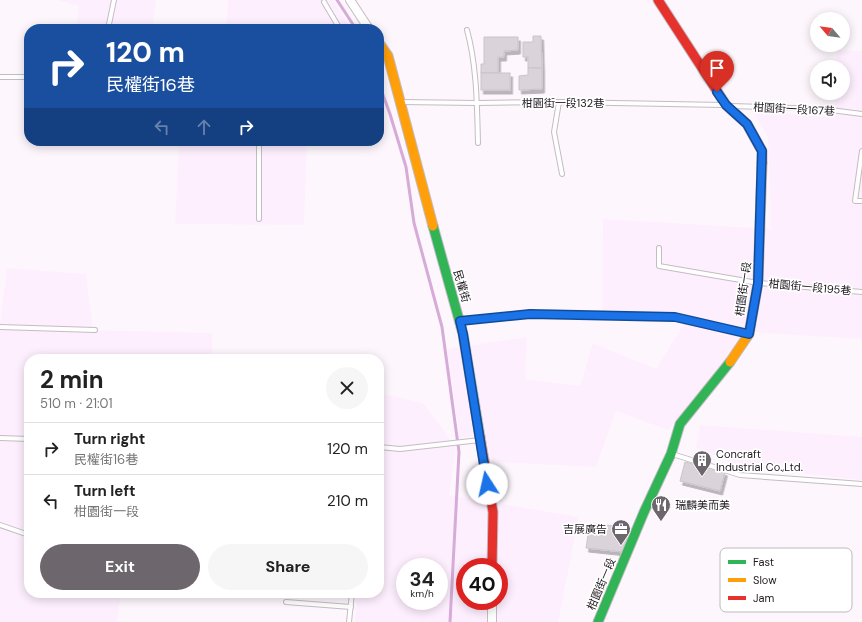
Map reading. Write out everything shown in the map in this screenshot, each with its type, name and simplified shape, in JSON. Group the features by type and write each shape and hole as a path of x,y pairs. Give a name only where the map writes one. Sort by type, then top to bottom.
{"street":[{"path":"350,0 367,24"},
{"name":"柑園街一段","path":"598,622 644,512 671,454 680,424 722,373 749,334 758,283 762,151 747,124 726,105 658,0"},
{"name":"民權街","path":"384,53 400,102 463,334 492,512 492,558"},
{"path":"492,610 492,622"}],"lane":[{"path":"109,24 114,0"},
{"path":"324,2 337,24"},
{"path":"467,30 470,42 477,103 478,143"},
{"path":"0,77 24,77"},
{"name":"柑園街一段132巷","path":"400,102 559,102 726,105"},
{"path":"559,102 554,132 562,174"},
{"name":"柑園街一段167巷","path":"726,105 823,109 862,114"},
{"path":"258,219 259,146"},
{"path":"862,151 855,201 862,201"},
{"name":"柑園街一段195巷","path":"659,248 658,266 758,283 862,292"},
{"path":"460,321 530,314 675,317 749,334"},
{"path":"0,327 95,330"},
{"path":"0,438 24,439"},
{"path":"384,447 400,448 480,440"},
{"path":"671,454 740,475 862,484"},
{"path":"0,525 24,533"},
{"path":"349,622 352,598"},
{"path":"286,602 351,607"}],"shaded area":[{"path":"56,0 156,0 153,24 77,24 79,6"},
{"path":"228,0 333,0 348,24 226,24"},
{"path":"862,51 862,339 762,333 676,313 602,313 603,219 771,229 768,137 752,110 835,118 835,100 850,100 850,60 836,60 837,52"},
{"path":"179,146 307,146 304,225 175,224"},
{"path":"7,268 86,274 93,330 212,333 212,354 24,354 24,598 120,598 117,622 0,622 0,324"},
{"path":"684,324 744,335 716,375 668,430 616,411 596,467 492,462 485,435 460,438 447,349 527,337 525,379 580,386 593,343 656,369"},
{"path":"384,394 423,403 456,447 449,495 579,517 558,622 355,622 357,598 384,598"},
{"path":"700,425 862,437 862,480 743,467 696,448"}],"building":[{"path":"533,36 541,36 542,68 528,68 528,57 523,57 523,42 533,42"},
{"path":"484,37 518,37 518,50 504,51 504,57 498,57 498,73 481,73 481,64 484,64"},
{"path":"528,68 542,68 542,89 519,90 519,76 528,75"},
{"path":"481,73 510,73 510,90 481,90"},
{"name":"Concraft Industrial Co.,Ltd.","path":"685,462 725,472 720,491 680,481"},
{"path":"590,523 629,528 624,552 586,548"}],"waterway":[{"path":"337,0 353,24"},
{"path":"384,98 406,167 414,223 442,327 459,452 450,622"}],"traffic: fast":[{"path":"433,226 463,334 480,437"},
{"path":"598,622 644,512 671,454 680,424 730,362"}],"traffic: slow":[{"path":"384,50 388,56 433,226"},
{"path":"730,362 749,334 758,283 762,163"}],"traffic: jam":[{"path":"658,0 726,105 747,124 762,151 762,163"},
{"path":"480,437 493,512 492,558"}],"place":[{"name":"Concraft Industrial Co.,Ltd.","path":"702,477"},
{"name":"瑞麟美而美","path":"661,522"},
{"name":"吉展廣告","path":"621,546"}],"route":[{"path":"487,484 460,321 530,314 675,317 749,334 758,283 762,151 747,124 726,105 717,92"}]}
